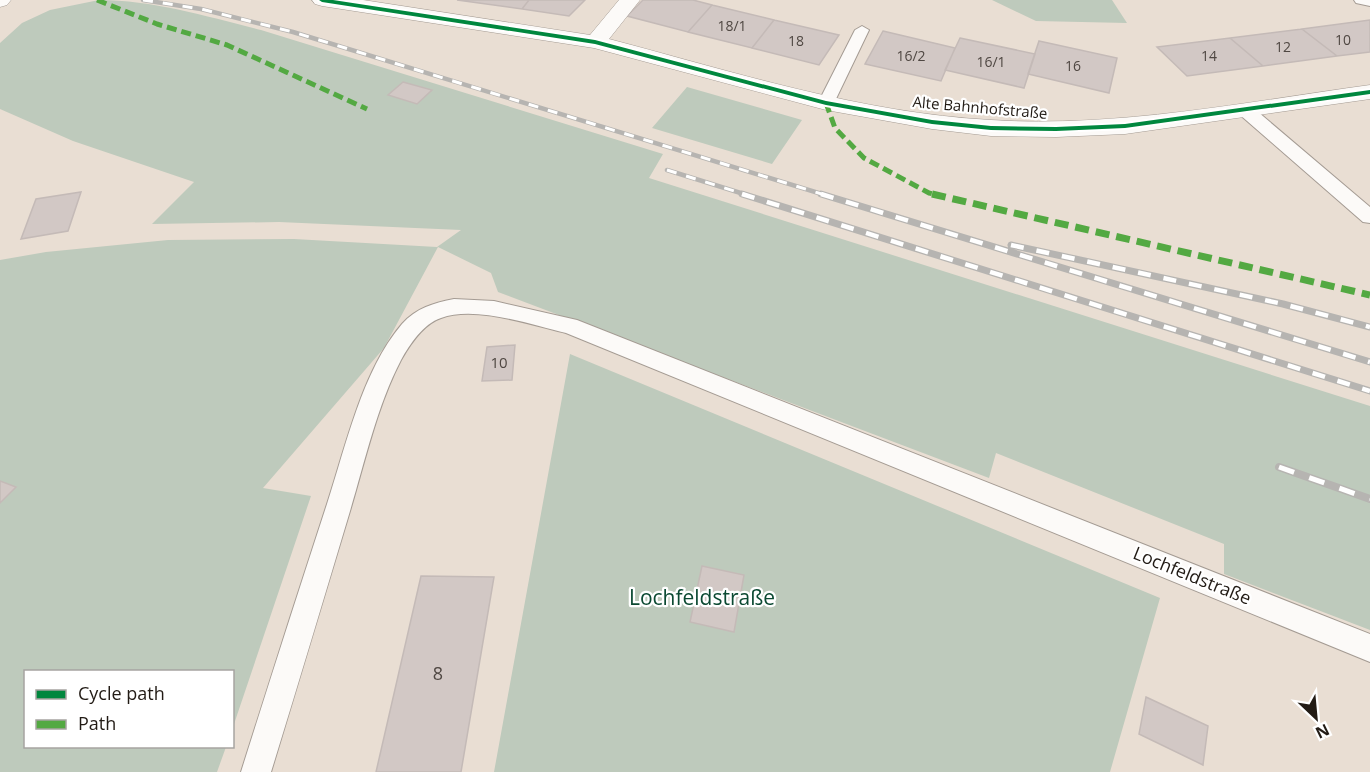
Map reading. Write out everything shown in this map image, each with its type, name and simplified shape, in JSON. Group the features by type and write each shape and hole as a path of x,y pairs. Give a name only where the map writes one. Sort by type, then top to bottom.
{"street":[{"name":"Alte Bahnhofstraße","path":"322,0 595,42 826,103 932,122 991,128 1056,129 1125,126 1370,92"},
{"path":"595,42 630,0"}],"lane":[{"path":"1361,0 1370,2"},
{"path":"826,103 862,30"},
{"path":"1245,110 1370,217"},
{"name":"Lochfeldstraße","path":"256,772 360,438 382,378 410,330 424,317 444,309 471,307 570,326 1370,648"}],"green space":[{"path":"99,0 119,1 160,6 261,30 663,154 649,178 1370,406 1370,630 1224,574 1224,544 996,453 989,478 498,292 491,273 438,247 384,348 263,488 311,496 234,724 234,670 24,670 24,748 226,748 217,772 0,772 0,260 46,252 168,240 294,239 437,247 461,230 279,222 152,224 194,182 73,141 0,109 0,43 22,23 50,10"},
{"path":"992,0 1112,0 1127,23 1036,21"},
{"path":"687,87 802,120 772,164 652,128"},
{"name":"Lochfeldstraße","path":"570,354 1160,598 1110,772 494,772"}],"building":[{"path":"457,0 529,0 522,9"},
{"path":"529,0 585,0 569,16 522,9"},
{"path":"643,0 693,0 712,5 688,32 627,16"},
{"path":"712,5 774,20 752,48 688,32"},
{"path":"774,20 839,35 819,65 752,48"},
{"path":"1370,20 1370,52 1337,56 1302,29"},
{"path":"1302,29 1337,56 1263,66 1230,38"},
{"path":"883,31 955,48 941,81 865,64"},
{"path":"960,38 1035,54 1024,88 945,70"},
{"path":"1230,38 1263,66 1187,76 1157,47"},
{"path":"1039,41 1117,58 1109,93 1028,74"},
{"path":"403,82 432,90 417,104 388,95"},
{"path":"81,192 68,231 21,239 36,199"},
{"path":"515,345 512,380 482,381 487,347"},
{"path":"0,481 16,487 0,503"},
{"path":"702,566 744,575 734,632 690,622"},
{"path":"421,576 494,577 461,772 376,772"},
{"path":"1146,697 1208,726 1203,765 1139,734"}],"railway":[{"path":"143,0 201,9 293,32 825,195"},
{"path":"667,170 747,195"},
{"path":"742,194 1370,391"},
{"path":"821,194 1370,362"},
{"path":"1011,245 1283,304 1370,327"},
{"path":"1279,467 1370,499"}],"marked path":[{"path":"97,0 157,24 227,45 367,109"},
{"path":"826,103 835,128 864,158 929,193 1370,295"}],"cycle path":[{"path":"322,0 595,42 826,103 932,122 991,128 1056,129 1125,126 1370,92"}]}
